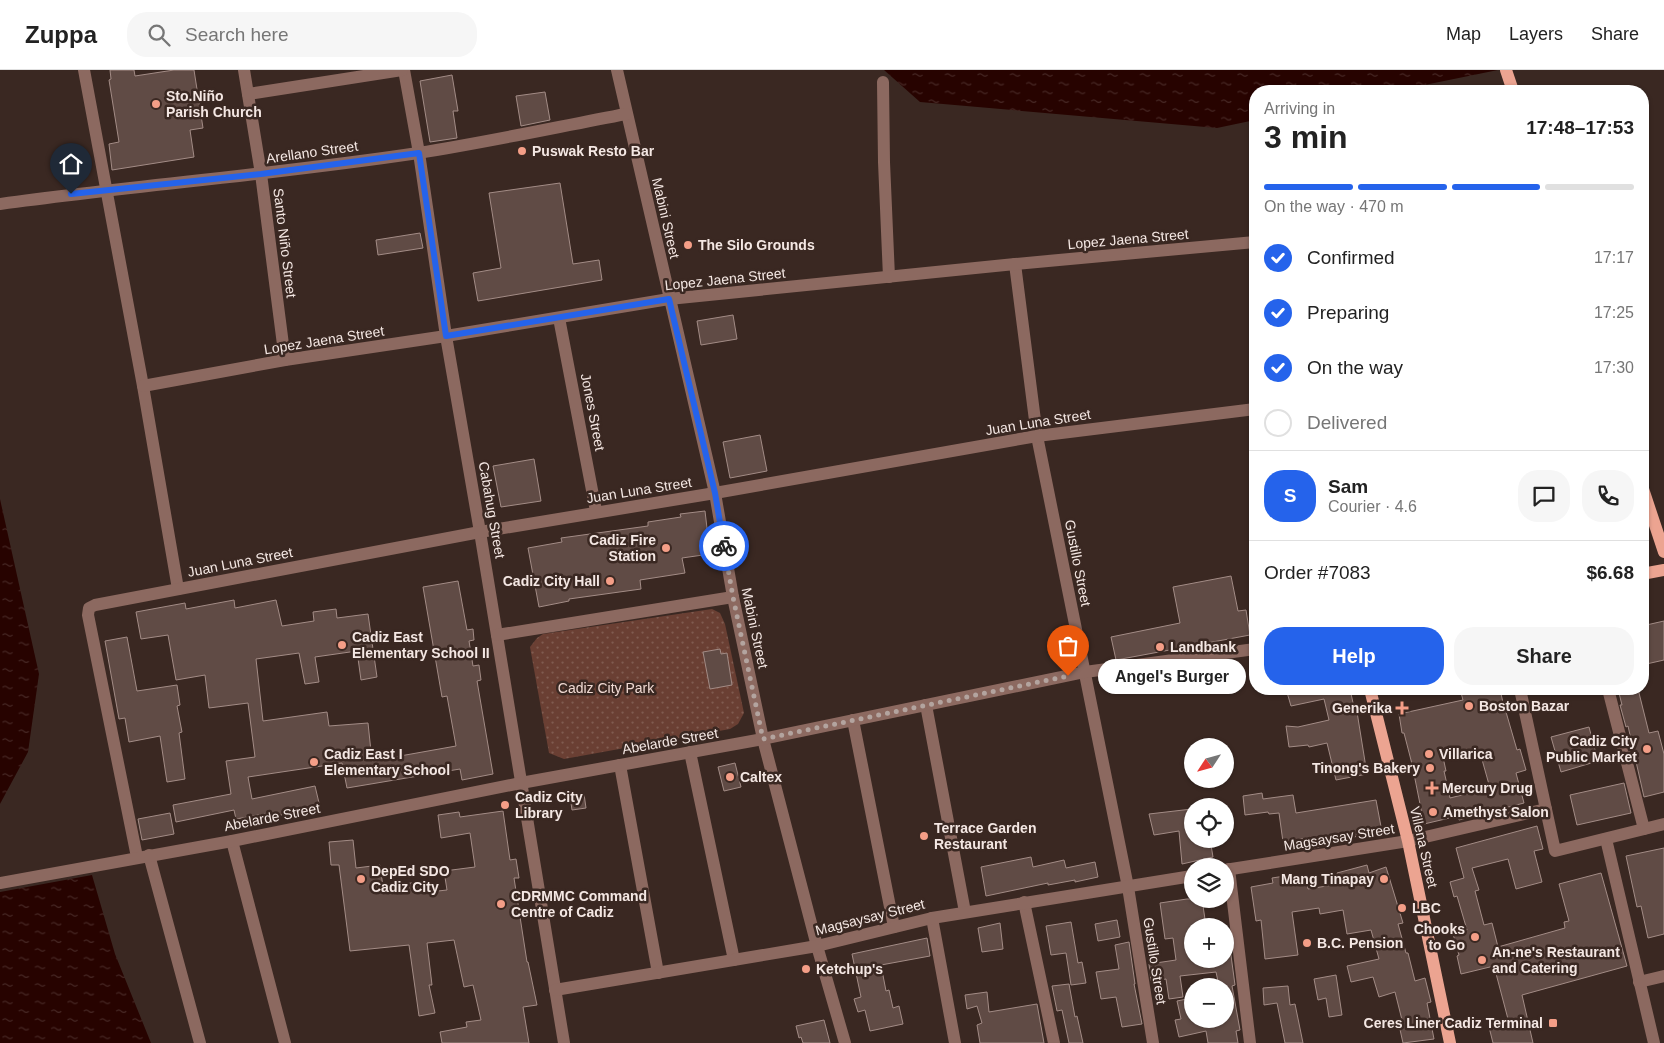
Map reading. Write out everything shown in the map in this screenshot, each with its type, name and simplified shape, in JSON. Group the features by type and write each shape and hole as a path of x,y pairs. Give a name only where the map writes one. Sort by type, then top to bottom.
{"main road":[{"path":"1506,70 1511,85"},
{"path":"1649,507 1664,552"},
{"path":"1649,573 1664,570"},
{"name":"Villena Street","path":"1372,695 1408,841 1450,1043"}],"street":[{"path":"84,70 143,386 178,589"},
{"name":"Santo Niño Street","path":"244,70 261,174 284,360"},
{"path":"248,94 403,70"},
{"name":"Cabahug Street","path":"403,70 419,153 446,336 564,1043"},
{"name":"Mabini Street","path":"617,70 715,493 733,597 763,739 817,946 846,1043"},
{"path":"883,82 889,277"},
{"name":"Arellano Street","path":"0,204 106,190 261,174 419,153 626,114"},
{"name":"Lopez Jaena Street","path":"143,386 284,360 446,336 669,299 1249,243"},
{"name":"Gustillo Street","path":"1015,264 1037,436 1128,887 1153,1043"},
{"name":"Jones Street","path":"559,318 596,512"},
{"name":"Juan Luna Street","path":"143,856 88,615 89,608 95,605 480,532 1037,436 1249,410"},
{"path":"497,635 733,597"},
{"name":"Abelarde Street","path":"0,883 232,841 521,783 763,739 1085,672 1249,650"},
{"path":"1521,695 1555,851 1664,824"},
{"path":"1610,695 1644,829"},
{"path":"926,705 965,912"},
{"path":"853,720 894,927"},
{"path":"690,752 734,960"},
{"path":"620,765 658,973"},
{"name":"Magsaysay Street","path":"1234,869 1408,841 1546,809"},
{"path":"1606,839 1654,1043"},
{"path":"232,841 285,1043"},
{"path":"143,856 200,1043"},
{"name":"Magsaysay Street","path":"555,990 817,946 932,918 965,912 1184,877"},
{"path":"1024,902 1054,1043"},
{"path":"1232,908 1250,1043"},
{"path":"932,918 955,1043"},
{"path":"1639,982 1664,976"}],"green space":[{"name":"Cadiz City Park","path":"712,609 720,613 725,624 744,713 738,724 730,729 564,759 549,753 530,647 537,638 543,634"}],"water":[{"path":"884,70 1498,70 1424,85 1249,85 1249,121 1217,128 920,102"},
{"path":"0,499 39,674 28,752 0,804"},
{"path":"92,875 115,954 151,1043 0,1043 0,892"}],"building":[{"name":"Sto.Niño Parish Church","path":"110,70 134,70 135,76 174,70 194,70 203,128 190,130 194,157 112,170 109,144 119,142 109,80 111,79"},
{"path":"452,75 458,111 453,111 457,138 430,142 420,81"},
{"path":"545,92 550,120 521,126 516,96"},
{"path":"560,183 573,264 599,260 602,280 478,301 473,273 501,268 489,193"},
{"path":"420,233 423,248 378,255 376,240"},
{"path":"733,315 737,339 701,345 697,321"},
{"path":"760,435 767,471 730,478 723,442"},
{"path":"534,459 541,501 501,507 493,466"},
{"path":"705,511 710,554 682,558 685,573 640,580 641,589 569,599 569,601 539,607 528,548 562,542 561,538 648,526 648,522 681,517 680,514"},
{"path":"1231,576 1238,611 1246,610 1249,635 1116,660 1111,637 1180,623 1173,587"},
{"path":"458,581 467,630 473,629 474,640 469,641 473,666 479,665 481,680 477,681 493,774 462,780 460,769 347,788 342,763 248,777 252,799 315,786 320,807 271,817 270,813 236,819 234,810 176,822 173,805 231,794 226,761 255,757 248,703 209,708 205,675 176,680 168,635 141,639 136,612 185,603 186,609 234,600 235,608 276,600 282,626 314,621 313,612 336,609 337,618 368,614 377,677 361,680 357,651 315,657 319,682 305,684 299,653 256,659 263,721 327,712 329,726 368,723 372,761 456,746 447,696 442,697 423,587"},
{"path":"1664,621 1664,660 1649,663 1649,624"},
{"path":"127,637 137,691 177,685 180,705 177,706 182,732 179,733 185,779 167,782 160,736 129,742 125,718 119,719 105,641"},
{"path":"720,649 721,654 727,653 732,685 710,689 703,652"},
{"path":"1288,695 1351,695 1355,712 1357,712 1367,774 1336,780 1327,743 1309,747 1308,745 1289,747 1286,726 1298,727 1329,720 1324,699 1291,706"},
{"path":"1462,695 1501,695 1517,750 1520,749 1526,770 1516,773 1524,803 1459,820 1458,816 1424,824 1412,764 1404,733 1402,733 1399,714 1463,700","holes":["1467,751 1469,759 1481,756 1490,788 1450,798 1443,757"]},
{"path":"1620,695 1640,695 1649,733 1658,731 1664,754 1664,792 1644,797 1628,726 1626,727 1620,705 1622,705"},
{"path":"1589,727 1598,761 1561,772 1551,737"},
{"name":"Caltex","path":"735,763 741,787 724,791 718,767"},
{"path":"1624,783 1631,813 1577,825 1570,795"},
{"path":"1262,793 1263,799 1293,795 1296,813 1376,800 1382,832 1342,839 1343,841 1314,848 1313,837 1283,842 1279,813 1269,814 1268,812 1245,815 1243,796"},
{"path":"584,794 586,808 572,810 570,796"},
{"path":"1184,810 1184,848 1212,848 1213,857 1184,858 1184,864 1182,864 1179,831 1154,835 1149,814"},
{"path":"503,811 510,860 516,859 519,878 514,878 527,962 537,1005 523,1007 529,1043 442,1043 440,1032 467,1027 466,1022 481,1020 473,985 464,987 454,940 427,943 432,985 429,985 435,1013 419,1016 409,945 350,951 339,865 331,865 329,842 353,840 356,868 380,865 383,887 418,882 420,893 447,890 444,871 475,867 470,833 441,838 438,815 459,812 460,817"},
{"path":"170,813 174,834 142,840 138,819"},
{"path":"1537,826 1543,849 1534,851 1542,882 1516,889 1508,859 1472,868 1479,890 1475,891 1484,925 1492,923 1498,947 1565,928 1564,922 1569,921 1559,884 1601,873 1627,966 1522,995 1533,1043 1493,1043 1488,1023 1508,1019 1494,966 1461,974 1457,956 1459,955 1453,934 1467,930 1457,896 1454,897 1450,882 1464,878 1456,848"},
{"path":"1664,848 1664,934 1648,938 1641,906 1637,907 1626,856"},
{"path":"1031,857 1033,867 1064,860 1066,868 1095,862 1098,877 1075,882 1075,880 1048,885 1048,883 986,896 981,867"},
{"path":"1367,865 1369,873 1386,867 1403,923 1398,924 1415,981 1425,978 1431,1002 1427,1003 1434,1039 1403,1043 1399,1025 1403,1024 1395,992 1379,997 1373,977 1351,982 1347,966 1379,959 1371,930 1347,934 1343,910 1320,914 1319,908 1292,912 1298,955 1265,959 1261,920 1256,921 1251,887 1273,883 1272,878 1285,876 1286,881 1306,878 1308,889 1339,884 1337,873"},
{"path":"1184,899 1184,908 1203,908 1205,918 1184,918 1184,968 1233,968 1235,985 1234,978 1217,978 1216,972 1180,976 1183,997 1169,999 1166,979 1151,981 1149,964 1176,960 1173,938 1165,939 1160,903"},
{"path":"1117,920 1120,937 1098,941 1095,924"},
{"path":"1071,922 1078,963 1082,962 1086,983 1071,985 1066,953 1051,955 1046,926"},
{"path":"1000,923 1003,949 982,952 978,928"},
{"path":"927,938 930,956 881,965 886,991 889,990 893,1008 899,1006 903,1024 870,1031 865,1010 858,1012 854,999 861,997 852,954"},
{"path":"1129,942 1134,984 1142,1024 1122,1027 1116,997 1101,999 1096,972 1119,969 1115,945"},
{"path":"1336,975 1342,1015 1329,1017 1326,998 1318,1000 1314,979"},
{"path":"1069,984 1075,1017 1077,1016 1083,1043 1069,1043 1062,1010 1057,1011 1052,986"},
{"path":"1288,986 1290,1005 1295,1004 1303,1043 1285,1043 1277,1003 1264,1005 1263,988"},
{"path":"987,992 989,1012 1037,1004 1044,1043 980,1043 977,1025 982,1023 977,1006 967,1009 965,995"},
{"path":"1234,997 1240,1030 1236,1031 1238,1043 1208,1043 1206,1031 1179,1037 1175,1020 1181,1019 1177,1001 1184,1000 1184,1028 1234,1028"},
{"path":"824,1020 830,1043 803,1043 801,1037 799,1038 796,1026"}],"way so far":[{"path":"724,546 763,739 1068,676"}],"place":[{"name":"Sto.Niño Parish Church","path":"156,104"},
{"name":"Puswak Resto Bar","path":"522,151"},
{"name":"The Silo Grounds","path":"688,245"},
{"name":"Cadiz Fire Station","path":"666,548"},
{"name":"Cadiz City Hall","path":"610,581"},
{"name":"Cadiz East Elementary School II","path":"342,645"},
{"name":"Landbank","path":"1160,647"},
{"name":"Angel's Burger","path":"1068,676"},
{"name":"Boston Bazar","path":"1469,706"},
{"name":"Generika","path":"1402,708"},
{"name":"Cadiz City Public Market","path":"1647,749"},
{"name":"Villarica","path":"1429,754"},
{"name":"Cadiz East I Elementary School","path":"314,762"},
{"name":"Tinong's Bakery","path":"1430,768"},
{"name":"Caltex","path":"730,777"},
{"name":"Mercury Drug","path":"1432,788"},
{"name":"Cadiz City Library","path":"505,805"},
{"name":"Amethyst Salon","path":"1433,812"},
{"name":"Terrace Garden Restaurant","path":"924,836"},
{"name":"DepEd SDO Cadiz City","path":"361,879"},
{"name":"Mang Tinapay","path":"1384,879"},
{"name":"CDRMMC Command Centre of Cadiz","path":"501,904"},
{"name":"LBC","path":"1402,908"},
{"name":"Chooks to Go","path":"1475,937"},
{"name":"B.C. Pension","path":"1307,943"},
{"name":"An-ne's Restaurant and Catering","path":"1482,960"},
{"name":"Ketchup's","path":"806,969"},
{"name":"Ceres Liner Cadiz Terminal","path":"1553,1023"}],"route":[{"path":"71,194 261,174 419,153 446,336 669,299 715,493 724,546"}]}
